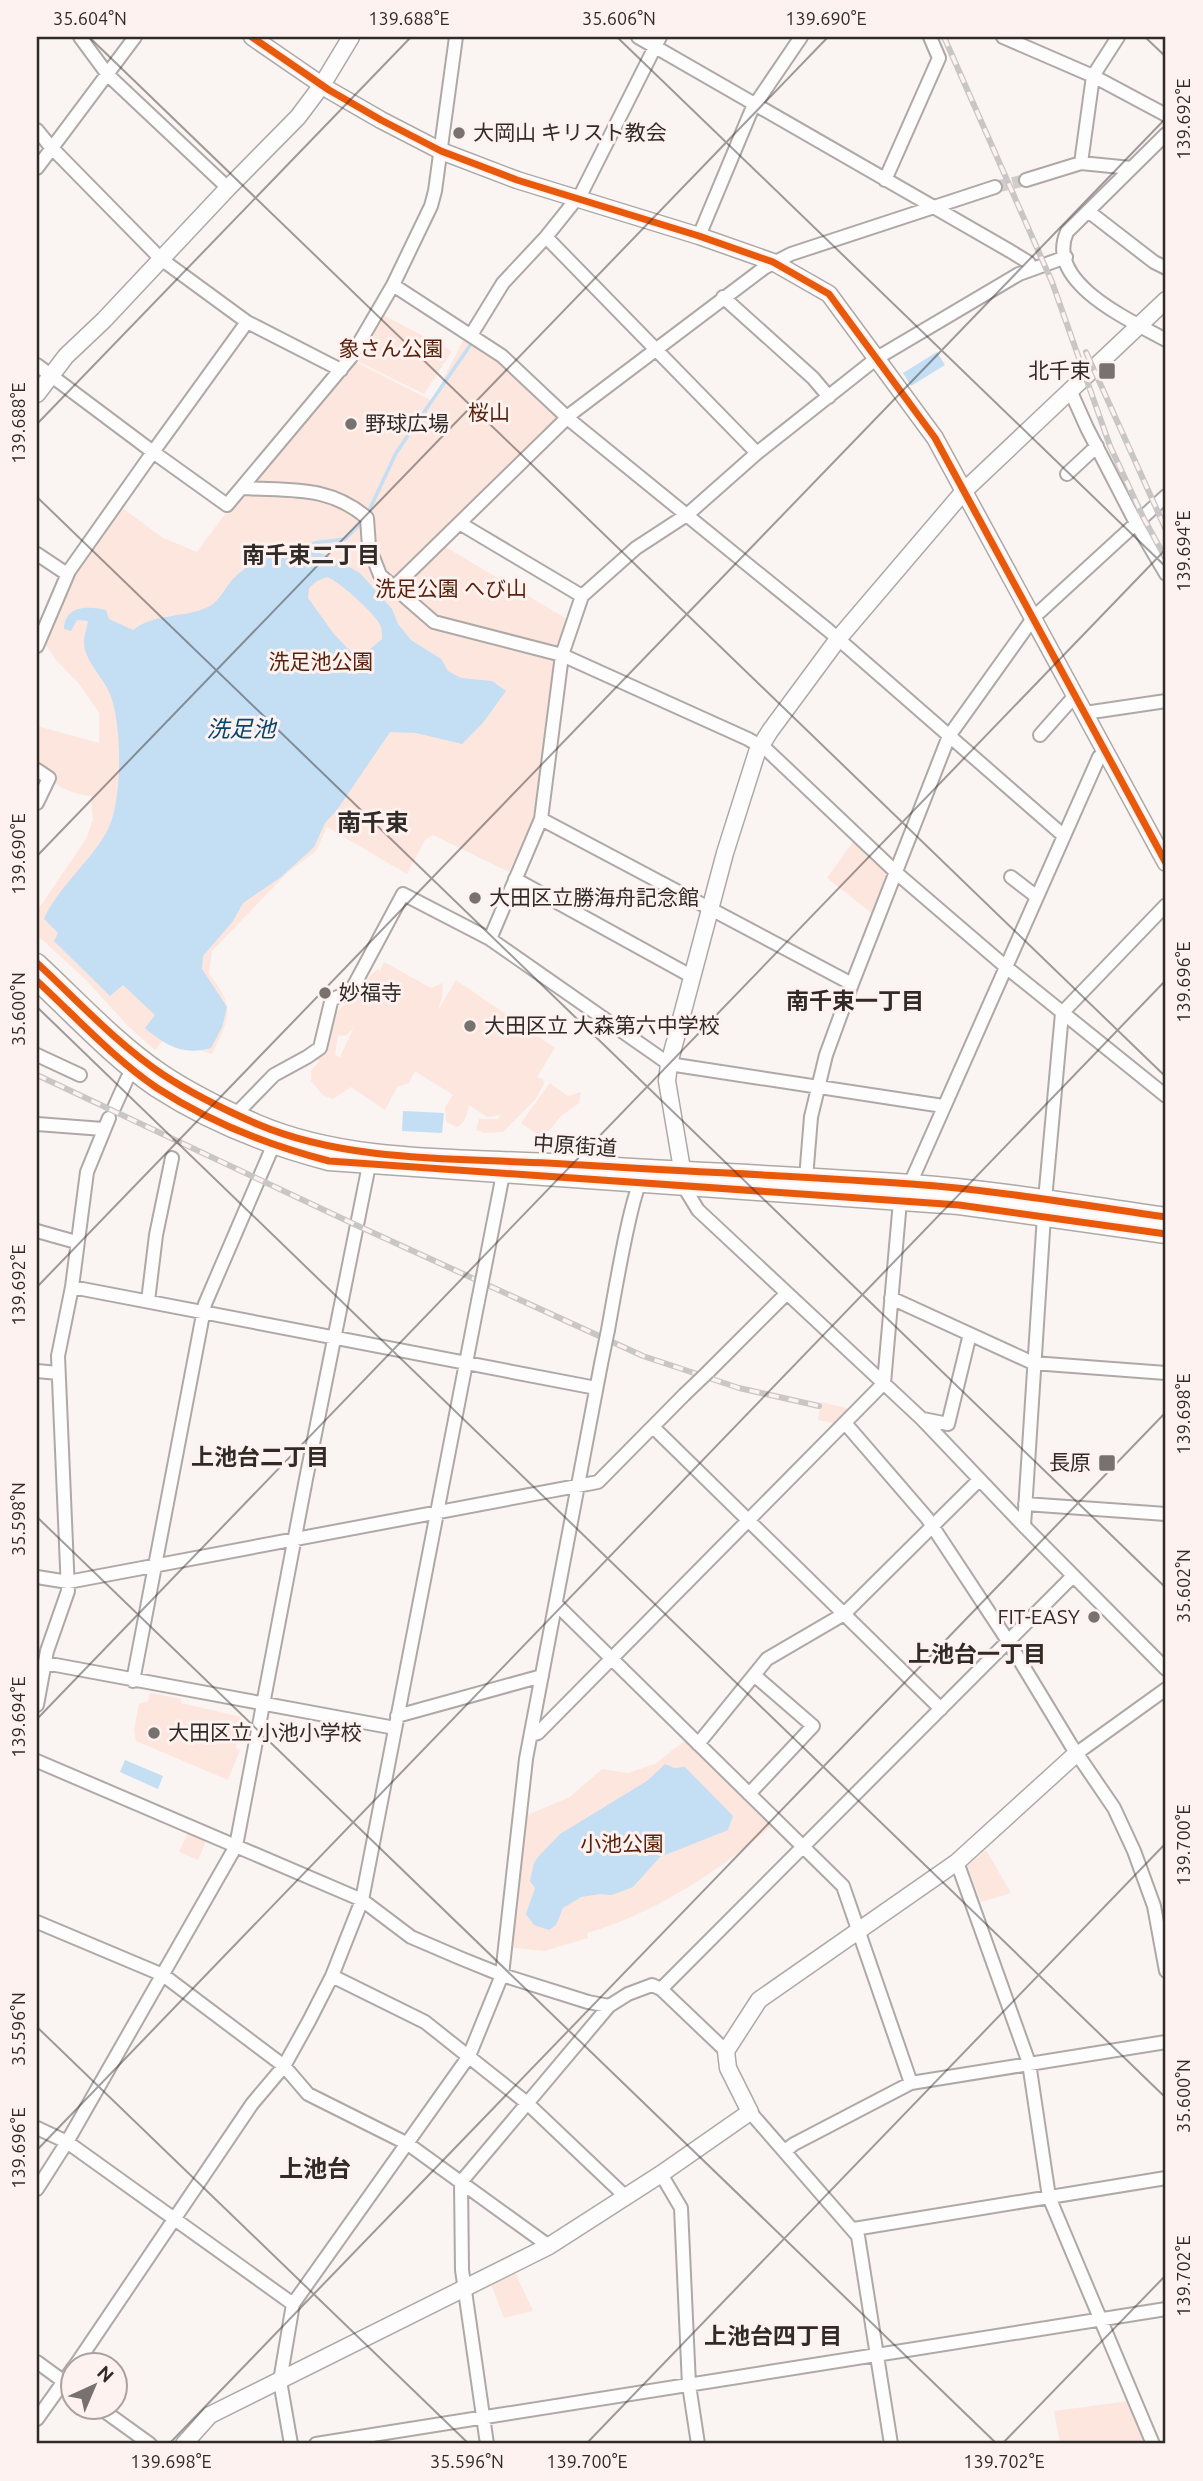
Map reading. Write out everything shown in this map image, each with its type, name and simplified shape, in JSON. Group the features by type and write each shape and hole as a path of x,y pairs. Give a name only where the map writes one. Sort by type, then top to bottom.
{"main road":[{"name":"中原街道","path":"37,963 139,1065 156,1087 233,1130 355,1151 660,1170 683,1179 900,1201 1166,1217"},
{"name":"中原街道","path":"37,981 139,1065 236,1114 276,1139 329,1161 639,1183 683,1179 807,1178 910,1184 1166,1234"}],"street":[{"path":"80,37 108,75 228,188"},
{"path":"37,169 135,37"},
{"path":"252,37 322,85 441,151 517,180 699,236 773,262 829,293 935,438 1166,863"},
{"path":"37,394 43,370 161,259 298,117 322,85 351,37"},
{"path":"43,370 227,505 341,370 393,285 431,206 435,191 456,37"},
{"path":"638,37 658,42 755,105 1010,251 1028,262 1033,269"},
{"path":"699,236 755,105 801,37"},
{"path":"885,180 939,58 930,37"},
{"path":"1003,37 1093,76 1166,115"},
{"path":"1081,163 1093,76 1118,37"},
{"path":"471,335 503,283 582,192 658,42"},
{"path":"37,130 161,259 247,322 341,370"},
{"path":"1166,134 1067,232 1062,242 1076,282 1091,296 1166,340"},
{"path":"1026,180 1081,163 1131,168"},
{"path":"393,588 567,418 723,297 773,262 996,187"},
{"path":"1088,211 1154,262 1166,268"},
{"path":"545,237 657,348 757,453"},
{"path":"490,939 541,820 562,655 582,596 636,548 688,514 757,453 877,358 1019,274 1066,257"},
{"path":"393,285 502,356 567,418 838,639 1064,835"},
{"path":"723,297 813,378 829,397"},
{"path":"1166,300 965,490 838,639 757,752 709,908 667,1081 683,1179 694,1206 922,1419 1166,1669"},
{"path":"37,646 66,575 247,322"},
{"path":"1070,390 1136,523 1166,574"},
{"path":"1067,474 1097,446"},
{"path":"243,488 328,494 363,515 369,547 380,575 434,622 562,655 761,747 897,873 1006,967 1166,1096"},
{"path":"807,1178 811,1117 826,1055 949,736 1034,617 1166,496"},
{"path":"461,524 582,596"},
{"path":"37,554 66,575"},
{"path":"1040,735 1076,697"},
{"path":"1085,713 1166,701"},
{"path":"910,1184 1064,835 1100,757 1107,754"},
{"path":"37,770 49,778 37,803"},
{"path":"541,820 852,984"},
{"path":"1012,877 1037,897"},
{"path":"515,879 691,976"},
{"path":"236,1114 274,1075 320,1048 331,1002 351,991 403,894 490,939 669,1064 943,1106"},
{"path":"1024,1526 1044,1209 1062,1013 1166,905"},
{"path":"37,1055 80,1074"},
{"path":"37,1705 47,1651 68,1591 58,1356 72,1287 87,1172 125,1082 139,1065"},
{"path":"37,1124 109,1118"},
{"path":"133,1681 203,1312 276,1139"},
{"path":"148,1301 156,1235 172,1158"},
{"path":"37,2189 67,2142 236,1846 369,1165"},
{"path":"291,2444 280,2381 293,2304 469,2056 502,1975 526,1759 596,1388 639,1183 651,1172 660,1170"},
{"path":"84,2352 176,2220 252,2104 284,2066 332,1976 362,1900 503,1174"},
{"path":"531,1735 538,1733 884,1383 900,1201"},
{"path":"37,1231 76,1242"},
{"path":"72,1287 596,1388"},
{"path":"37,1577 68,1583 598,1482 786,1294"},
{"path":"891,1298 1033,1363 1166,1373"},
{"path":"922,1419 948,1424 970,1334"},
{"path":"37,1371 58,1373"},
{"path":"845,1423 932,1526 1114,1808 1160,1905 1166,1970"},
{"path":"653,1427 941,1709"},
{"path":"698,1744 767,1659 844,1614 979,1480"},
{"path":"1025,1504 1166,1514"},
{"path":"661,1989 1073,1576"},
{"path":"556,1604 843,1886 911,2083"},
{"path":"45,1663 265,1704 396,1722 542,1676"},
{"path":"749,1794 813,1726 754,1675"},
{"path":"891,2444 858,2236 750,2112 728,2068 726,2051 759,2000 957,1863 1077,1753 1166,1689"},
{"path":"37,1761 362,1900 411,1937 502,1975 609,2006"},
{"path":"957,1863 1029,2063 1049,2197 1153,2444"},
{"path":"37,1922 163,1975 284,2066 308,2094 408,2144 549,2246"},
{"path":"332,1976 425,2022 527,2103 626,2197"},
{"path":"487,2444 464,2289 461,2182 609,2006 628,1994 652,1985 661,1989 726,2051"},
{"path":"785,2151 911,2083 1166,2042"},
{"path":"186,2443 210,2415 549,2246 661,2174 750,2112"},
{"path":"37,2128 67,2142 293,2304"},
{"path":"661,2174 681,2208 689,2385 698,2444"},
{"path":"854,2229 1166,2178"},
{"path":"316,2444 1166,2309"},
{"path":"37,2362 60,2379"},
{"path":"37,2419 60,2395"},
{"path":"120,2422 150,2444"}],"green space":[{"name":"象さん公園","path":"381,314 452,351 424,394 353,359"},
{"name":"洗足池公園","path":"466,335 501,357 561,418 437,542 567,619 554,657 548,736 535,817 509,872 433,835 425,840 407,874 327,827 316,851 287,873 212,951 209,974 227,1004 227,1013 223,1031 212,1054 164,1039 155,1050 37,935 37,911 86,839 93,819 91,796 74,793 60,786 37,764 37,726 99,743 99,713 80,685 56,660 43,641 74,567 117,504 163,538 197,552 231,506 354,361 432,401"},
{"path":"853,842 889,874 874,915 827,878"},
{"path":"384,962 431,988 443,983 438,1010 456,980 555,1048 537,1077 543,1079 544,1084 535,1100 503,1132 484,1133 476,1130 479,1119 498,1119 501,1115 487,1117 469,1105 466,1118 460,1125 457,1127 446,1122 445,1107 453,1095 415,1071 409,1083 397,1087 385,1110 351,1087 333,1099 323,1095 311,1081 311,1071 320,1060 315,1061 318,1045 327,1026 340,1009 354,999 362,983 378,969 380,971","holes":["354,1027 340,1057 335,1055 338,1036 347,1035"]},
{"path":"550,1083 568,1096 581,1092 579,1103 561,1116 543,1138 521,1123"},
{"path":"821,1402 850,1409 836,1424 818,1420"},
{"path":"150,1693 181,1699 181,1703 241,1717 236,1748 240,1750 228,1780 136,1741 134,1729 139,1704 148,1701"},
{"name":"小池公園","path":"687,1739 773,1825 685,1889 613,1925 587,1933 588,1938 544,1951 506,1947 520,1818 570,1797 602,1769 628,1773 655,1764"},
{"path":"189,1830 207,1839 198,1860 179,1852"},
{"path":"986,1850 1011,1893 981,1902 967,1866"},
{"path":"515,2272 533,2311 504,2318 491,2284"},
{"path":"1129,2401 1147,2442 1060,2444 1054,2411"}],"water":[{"path":"937,352 945,365 911,386 903,373"},
{"name":"洗足池","path":"286,546 310,549 360,573 392,609 398,624 411,640 441,659 448,671 461,678 492,681 506,691 482,724 462,744 416,733 390,732 337,810 325,823 314,847 281,877 243,903 233,921 203,956 202,969 227,1007 222,1027 211,1048 184,1050 160,1040 145,1028 155,1015 123,985 110,996 54,941 58,933 44,919 59,894 105,834 115,809 119,776 114,707 107,687 87,656 84,639 88,621 77,620 71,631 64,629 65,621 73,611 99,609 106,610 109,619 133,630 151,620 200,610 214,603 232,580 247,567","holes":["327,577 366,607 381,627 382,639 363,655 356,657 334,634 308,598 309,588 317,581"]},
{"path":"403,1111 444,1113 442,1133 402,1131"},
{"path":"125,1760 163,1776 158,1789 120,1772"},
{"path":"665,1764 674,1768 685,1767 733,1816 728,1830 660,1857 633,1887 612,1895 581,1897 563,1908 556,1925 549,1930 534,1925 526,1914 535,1888 530,1881 538,1857 560,1834 647,1781"}],"waterway":[{"path":"367,515 396,453 473,341"},
{"path":"310,549 314,543 345,539 363,521"}],"tunnel":[{"path":"995,187 1026,180"}],"railway":[{"path":"944,37 1052,282 1110,446 1166,559"},
{"path":"1086,352 1166,530"},
{"path":"37,1075 643,1356 739,1388 819,1406"}],"cycle path":[{"path":"252,37 329,90 441,151 517,180 699,236 773,262 829,294 935,438 1166,863"},
{"path":"37,963 113,1035 173,1081 257,1124 334,1147 417,1157 788,1176 943,1187 1166,1217"},
{"path":"37,981 110,1050 177,1101 240,1132 329,1161 959,1205 1166,1234"}],"place":[{"name":"大岡山 キリスト教会","path":"459,133"},
{"name":"北千束","path":"1107,371"},
{"name":"野球広場","path":"351,424"},
{"name":"大田区立勝海舟記念館","path":"475,898"},
{"name":"妙福寺","path":"325,993"},
{"name":"大田区立 大森第六中学校","path":"470,1026"},
{"name":"長原","path":"1107,1463"},
{"name":"FIT-EASY","path":"1094,1617"},
{"name":"大田区立 小池小学校","path":"154,1733"}],"district":[{"name":"南千束二丁目","path":"311,555"},
{"name":"南千束","path":"373,823"},
{"name":"南千束一丁目","path":"855,1001"},
{"name":"上池台二丁目","path":"260,1457"},
{"name":"上池台一丁目","path":"977,1654"},
{"name":"上池台","path":"315,2169"},
{"name":"上池台四丁目","path":"773,2336"}],"park label":[{"name":"桜山","path":"489,413"},
{"name":"洗足公園 へび山","path":"451,589"}]}
